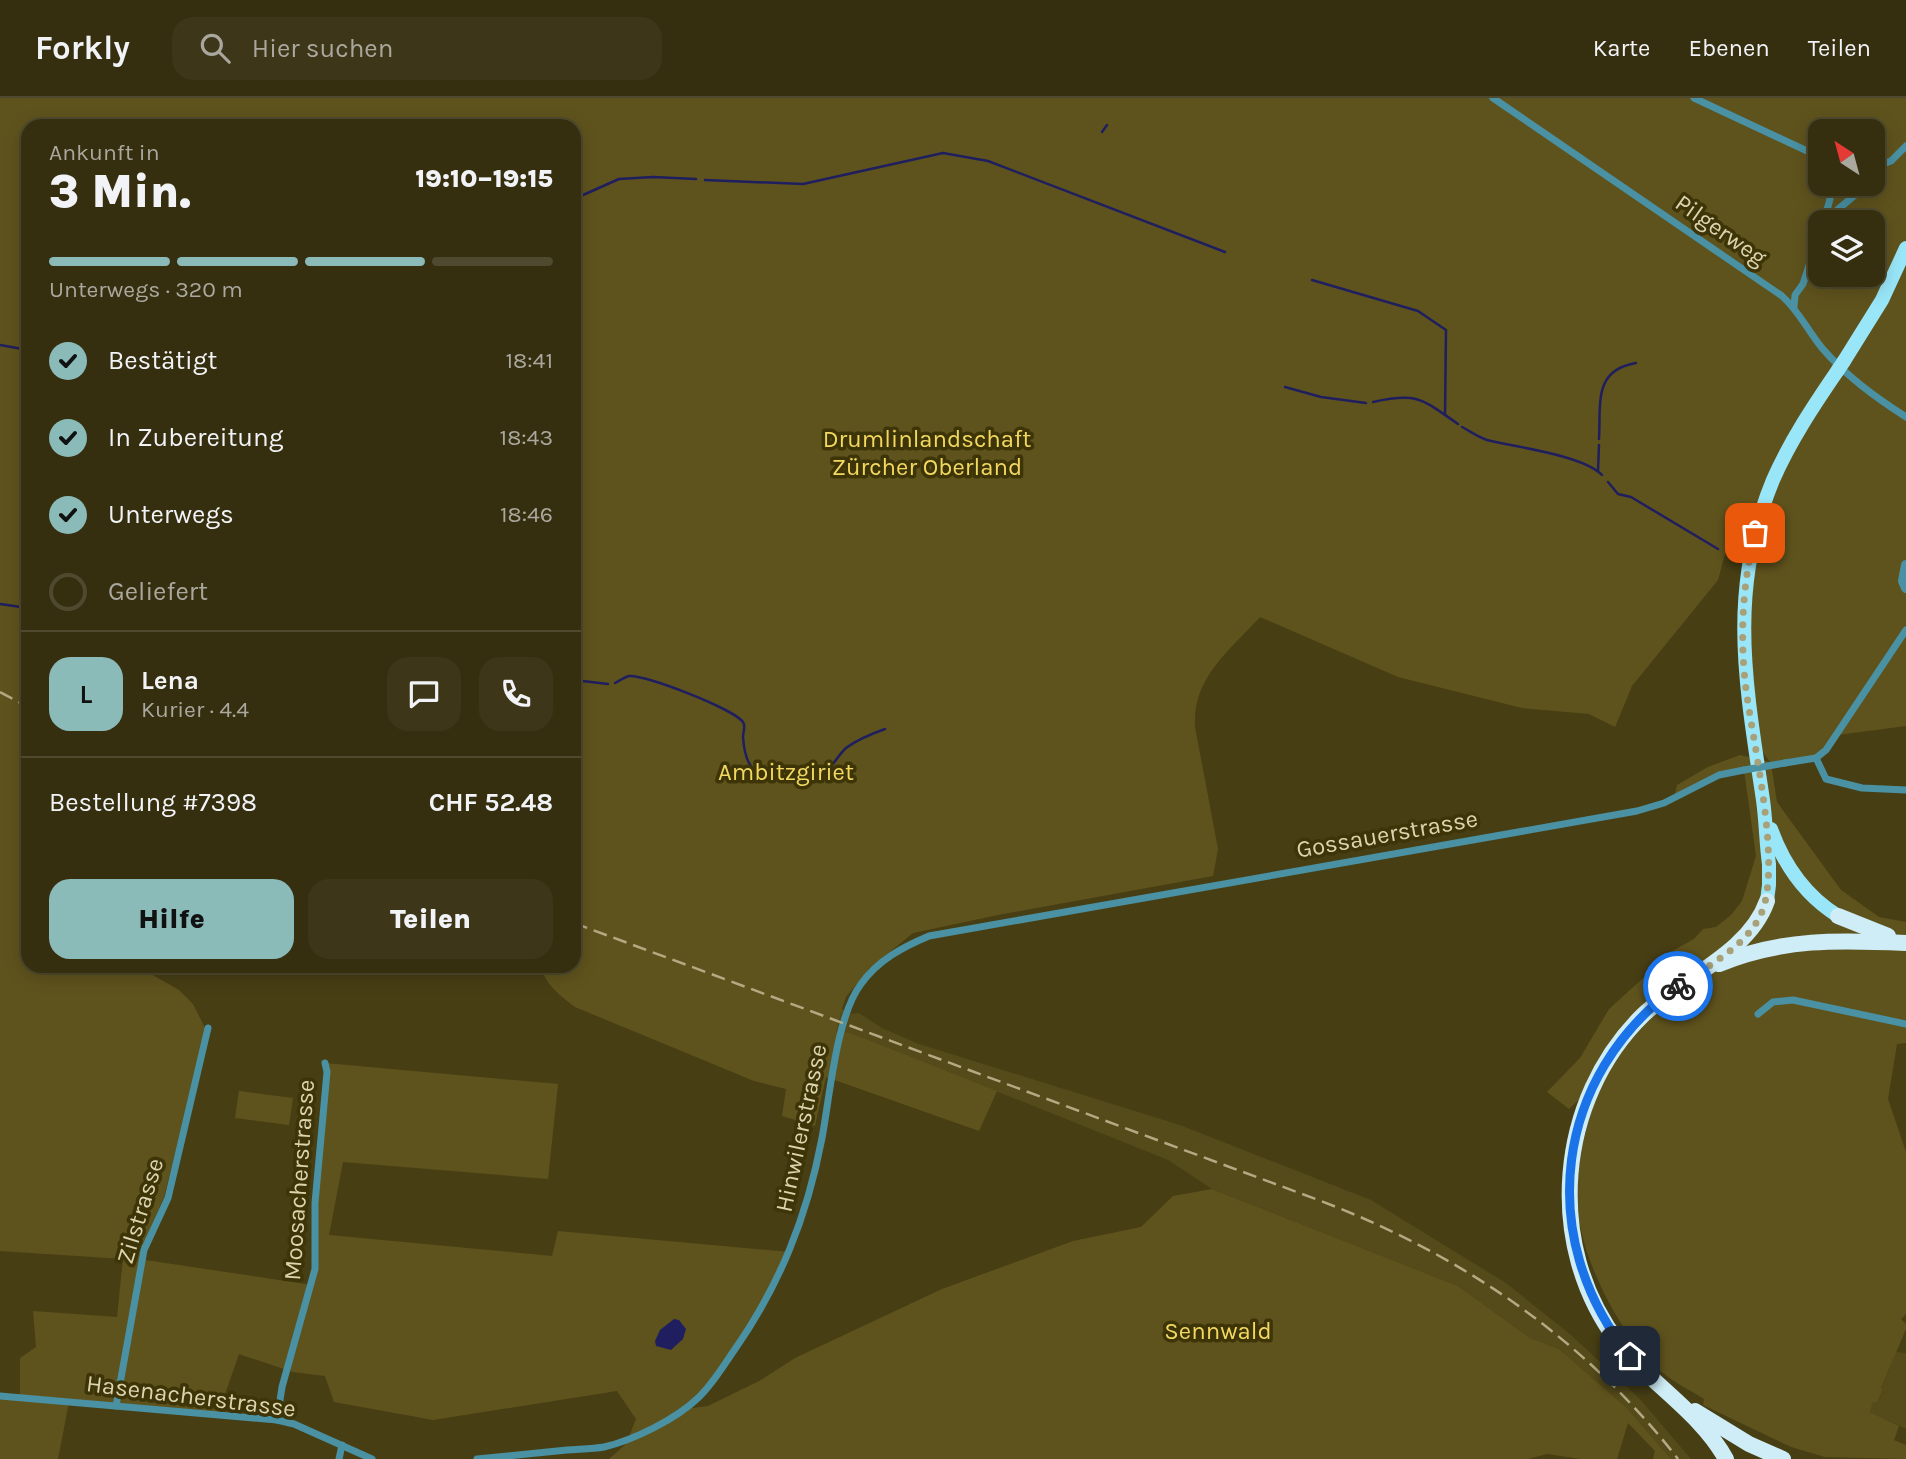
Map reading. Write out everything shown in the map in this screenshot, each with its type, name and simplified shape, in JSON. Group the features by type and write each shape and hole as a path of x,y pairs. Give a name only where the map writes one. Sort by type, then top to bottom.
{"highway":[{"path":"1726,1459 1711,1437 1623,1349 1594,1302 1576,1252 1569,1194 1576,1135 1584,1107 1598,1076 1632,1026 1677,987 1745,937 1758,920 1766,901 1769,870 1763,804 1743,655 1743,612 1748,568 1760,519 1778,471 1801,426 1878,307 1906,248"},
{"path":"1763,804 1772,833 1788,866 1814,898 1839,916 1864,928 1906,942"},
{"path":"1677,987 1711,968 1768,948 1835,940 1906,942"},
{"path":"1669,1395 1725,1430 1783,1459"}],"street":[{"name":"Pilgerweg","path":"1493,98 1794,306 1821,347 1844,371 1876,398 1906,417"},
{"path":"1694,98 1808,151"},
{"path":"1885,165 1906,146"},
{"path":"1837,210 1854,196"},
{"path":"1794,306 1795,295 1803,284 1808,269"},
{"path":"1906,565 1903,581 1906,588"},
{"path":"1906,630 1832,742 1816,758 1826,779 1862,788 1906,790"},
{"name":"Gossauerstrasse","path":"844,1023 860,985 881,962 902,947 929,936 1637,811 1664,803 1719,775 1816,758"},
{"path":"1758,1014 1773,1002 1793,1000 1906,1024"},
{"name":"Hinwilerstrasse","path":"477,1459 605,1447 669,1420 684,1410 712,1383 747,1332 777,1278 802,1222 811,1192 844,1023"},
{"name":"Zilstrasse","path":"116,1406 144,1250 168,1198 208,1028"},
{"name":"Moosacherstrasse","path":"277,1420 282,1387 310,1295 315,1269 315,1203 327,1072 325,1063"},
{"name":"Hasenacherstrasse","path":"0,1396 277,1420 294,1424 372,1459"},
{"path":"339,1459 342,1445"}],"shaded area":[{"path":"585,908 846,1014 859,1013 882,1028 919,1044 1180,1125 1371,1200 1506,1283 1571,1335 1639,1398 1691,1459 1671,1459 1627,1408 1559,1349 1530,1338 1458,1286 1212,1189 1168,1160 851,1033 839,1034 646,961 581,915 581,909"},
{"path":"674,1319 679,1320 686,1329 683,1339 671,1350 656,1346 655,1341 660,1330"},
{"path":"1896,1352 1906,1353 1906,1429 1870,1412 1873,1401 1877,1402 1883,1391 1881,1389"}],"green space":[{"path":"0,98 1906,98 1906,726 1837,735 1816,758 1771,764 1777,802 1841,890 1879,917 1906,922 1906,1043 1897,1044 1888,1099 1906,1152 1906,1314 1901,1319 1906,1324 1906,1329 1881,1388 1883,1390 1877,1402 1873,1402 1870,1412 1899,1426 1894,1440 1906,1445 1906,1459 1825,1457 1791,1447 1703,1405 1704,1399 1668,1377 1647,1358 1631,1338 1604,1292 1592,1267 1579,1217 1577,1195 1582,1149 1604,1076 1569,1109 1547,1092 1580,1058 1609,1009 1665,955 1694,939 1703,929 1716,927 1731,915 1742,901 1756,856 1744,770 1719,775 1674,798 1677,785 1708,767 1740,755 1770,762 1762,751 1745,681 1755,533 1733,524 1718,580 1632,686 1615,727 1589,714 1522,708 1398,677 1260,617 1215,666 1206,680 1196,710 1195,727 1218,849 1213,876 913,933 869,969 846,997 842,1009 846,1014 841,1012 836,1032 851,1033 997,1091 979,1131 826,1077 815,1126 782,1116 786,1089 754,1081 575,1007 554,989 544,973 581,973 581,119 21,119 21,973 149,973 179,990 193,1004 206,1030 164,1197 139,1259 312,1285 325,1063 558,1084 548,1179 343,1162 329,1235 552,1256 558,1231 790,1252 777,1278 712,1383 686,1409 708,1406 761,1380 795,1358 942,1289 1073,1241 1141,1227 1173,1196 1212,1189 1458,1286 1530,1338 1559,1349 1627,1408 1671,1459 1653,1459 1655,1451 1628,1423 1617,1459 1581,1459 1547,1454 1528,1459 609,1459 626,1444 636,1419 617,1391 433,1420 334,1402 325,1376 293,1372 239,1354 218,1414 69,1402 58,1459 0,1459 0,1396 20,1397 20,1358 36,1347 33,1311 117,1317 123,1259 0,1251"},
{"path":"239,1091 293,1098 289,1125 235,1118"}],"waterway":[{"path":"1102,132 1107,125"},
{"path":"705,180 803,184 943,153 988,161 1225,252"},
{"path":"581,196 619,179 696,179"},
{"path":"1312,280 1418,311 1446,330 1445,415"},
{"path":"0,345 21,349"},
{"path":"1599,439 1600,401 1606,381 1612,373 1636,363"},
{"path":"1285,387 1321,397 1366,403"},
{"path":"1373,402 1400,398 1419,400 1458,424"},
{"path":"1462,427 1487,440 1580,462 1602,475"},
{"path":"1598,471 1599,445"},
{"path":"1608,482 1618,494 1631,497 1718,549"},
{"path":"0,604 21,607"},
{"path":"615,683 629,676 638,677 707,701 736,716 744,724 744,748 749,764 759,774 775,779 818,778 846,748 885,729"},
{"path":"581,681 608,684"}],"railway":[{"path":"0,692 21,703"},
{"path":"581,926 1321,1201 1423,1247 1518,1305 1561,1339 1603,1376 1642,1416 1678,1459"}],"way so far":[{"path":"1678,986 1745,937 1760,917 1769,890 1763,804 1743,655 1746,580 1755,533"}],"route":[{"path":"1630,1356 1617,1341 1598,1310 1579,1262 1571,1221 1570,1170 1580,1121 1598,1076 1612,1053 1644,1014 1678,986"}],"park label":[{"name":"Drumlinlandschaft Zürcher Oberland","path":"927,453"},
{"name":"Ambitzgiriet","path":"786,772"},
{"name":"Sennwald","path":"1218,1331"}]}
